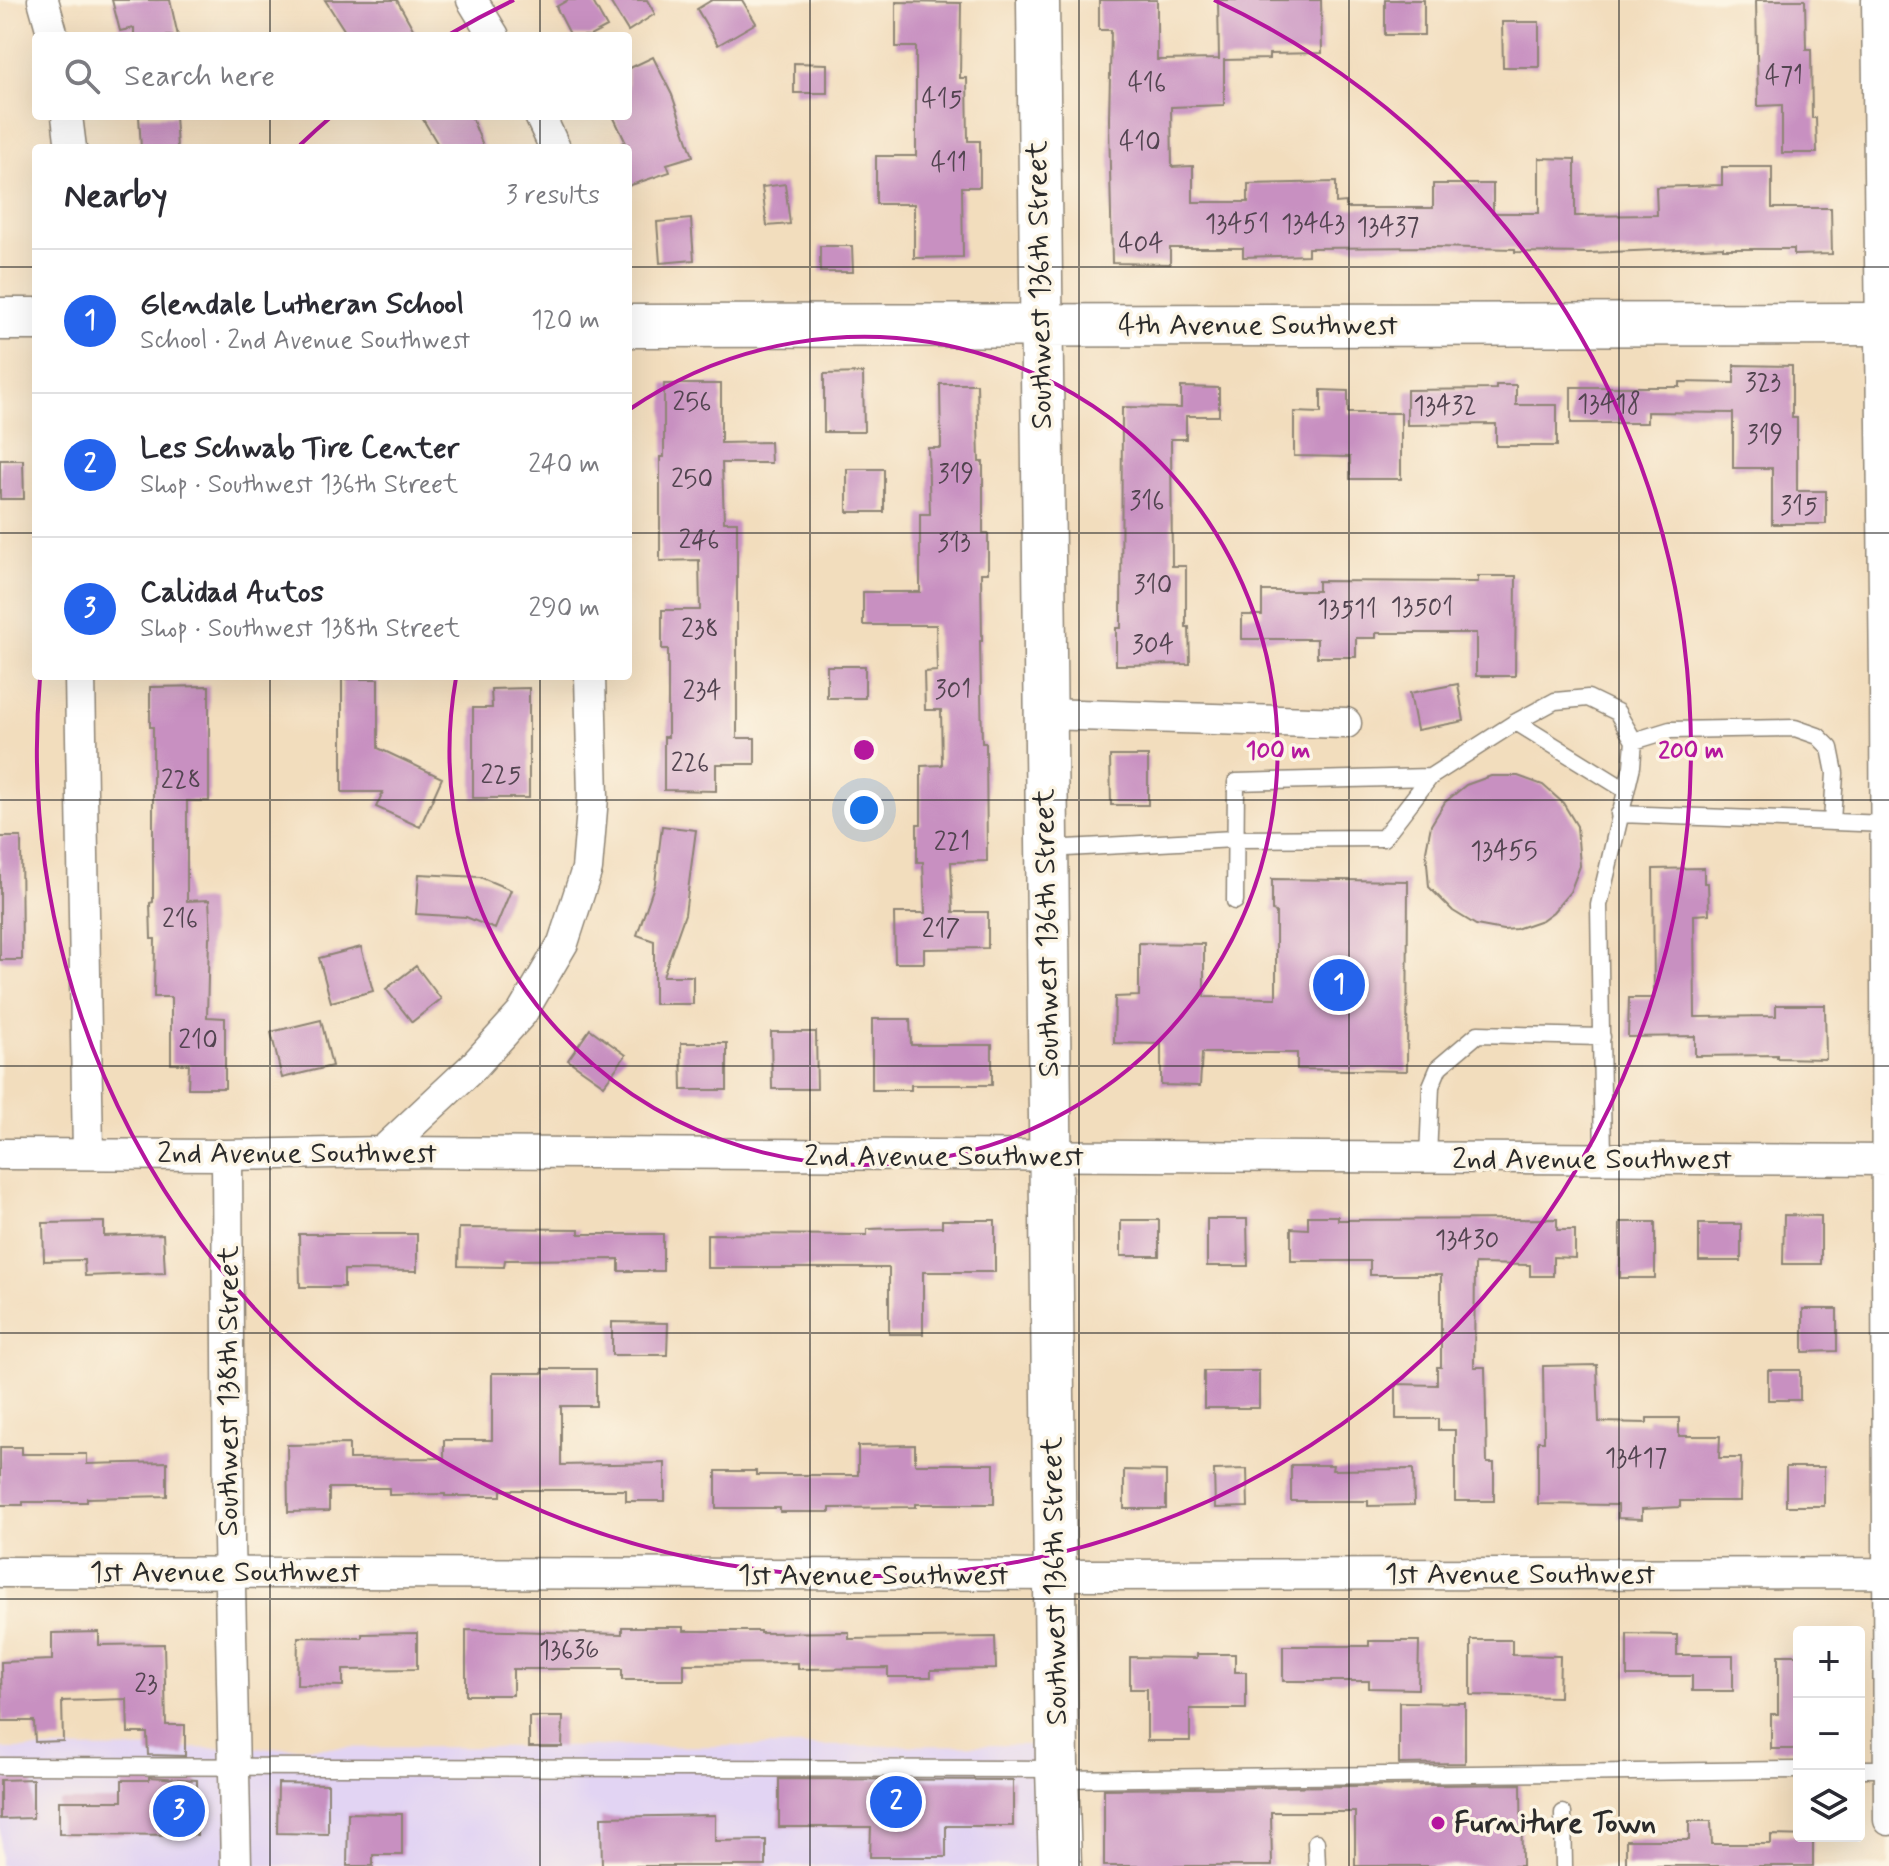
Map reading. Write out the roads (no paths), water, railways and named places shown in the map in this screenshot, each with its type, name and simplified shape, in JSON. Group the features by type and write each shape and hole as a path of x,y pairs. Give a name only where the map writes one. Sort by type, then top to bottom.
{"street":[{"path":"43,0 52,32"},
{"path":"472,0 492,32"},
{"name":"Southwest 136th Street","path":"1038,0 1044,714 1060,1866"},
{"path":"1877,0 1885,324 1889,1820"},
{"path":"68,120 70,144"},
{"path":"542,120 553,144"},
{"path":"0,319 32,319"},
{"name":"4th Avenue Southwest","path":"632,326 1885,324"},
{"path":"80,680 88,1153"},
{"path":"382,1152 473,1067 522,1013 563,943 587,869 593,797 590,680"},
{"path":"1044,714 1346,723"},
{"name":"2nd Avenue Southwest","path":"0,1154 382,1152 1888,1160"},
{"name":"Southwest 138th Street","path":"227,1155 229,1572 236,1866"},
{"name":"1st Avenue Southwest","path":"0,1572 1055,1575 1888,1573"}],"lane":[{"path":"1046,849 1234,839 1383,838 1430,777 1516,722 1555,701 1588,698 1617,712 1634,741 1632,766 1624,789 1599,905 1603,1159"},
{"path":"1516,722 1624,789"},
{"path":"1634,741 1670,730 1795,728 1818,736 1830,748 1835,773 1832,822"},
{"path":"1235,901 1236,782 1430,777"},
{"path":"1619,814 1832,822 1887,831"},
{"path":"1428,1158 1431,1086 1435,1076 1439,1067 1478,1034 1602,1037"},
{"path":"0,1766 1057,1774 1793,1770"},
{"path":"1865,1769 1889,1769"},
{"path":"1563,1813 1564,1866"},
{"path":"1316,1842 1317,1866"}],"place":[{"name":"Glendale Lutheran School","path":"1339,985"},
{"name":"Les Schwab Tire Center","path":"896,1802"},
{"name":"Calidad Autos","path":"179,1811"},
{"name":"Furniture Town","path":"1438,1823"}]}
